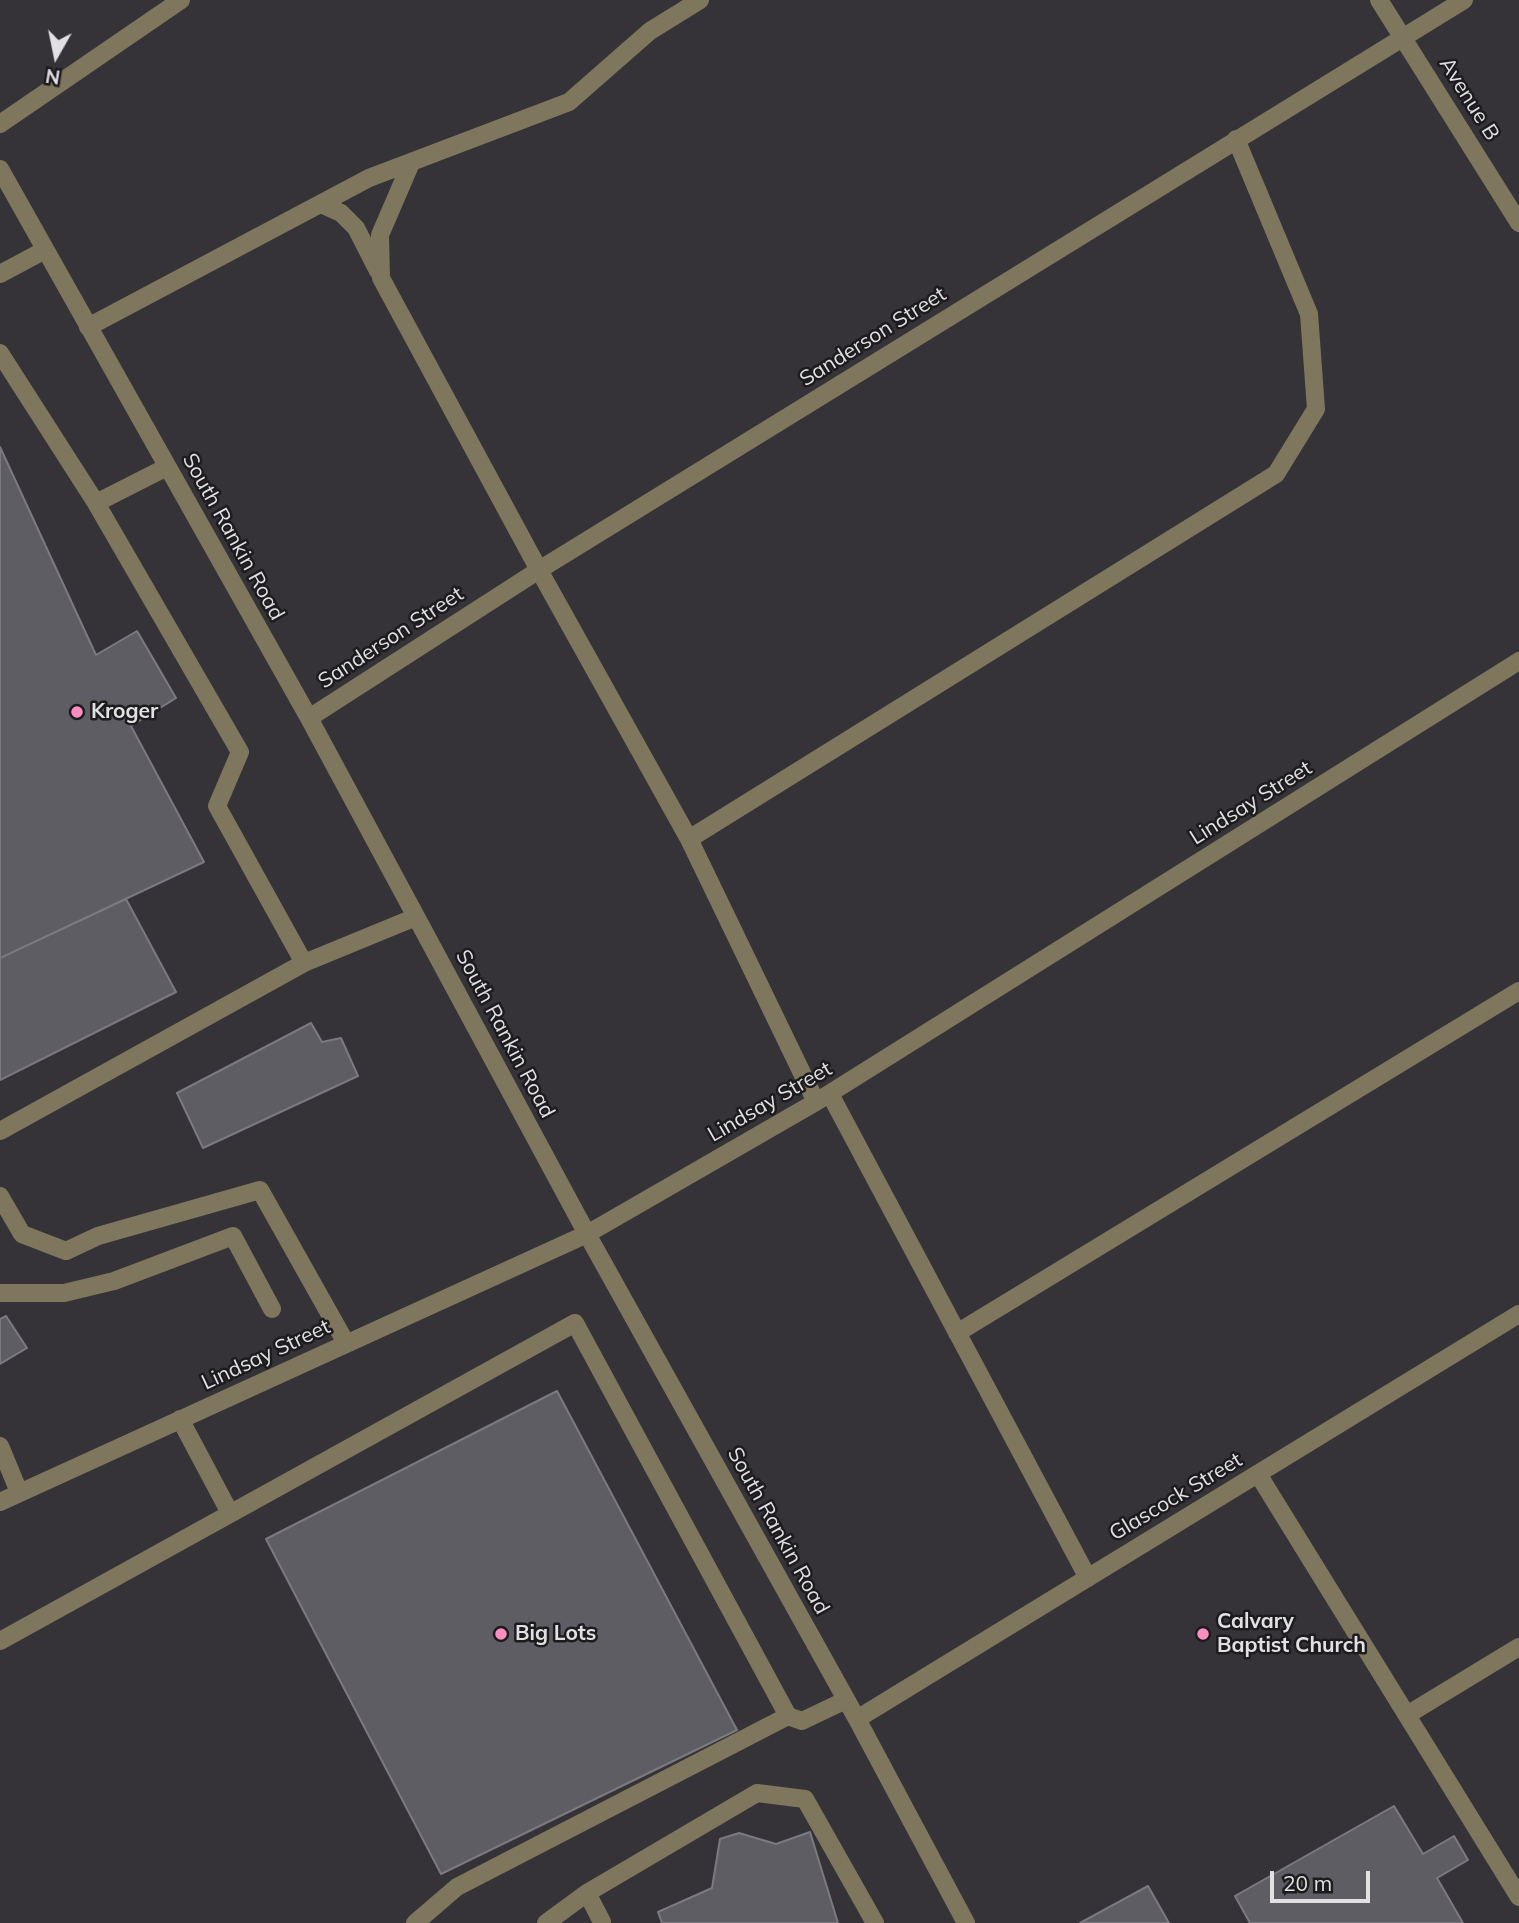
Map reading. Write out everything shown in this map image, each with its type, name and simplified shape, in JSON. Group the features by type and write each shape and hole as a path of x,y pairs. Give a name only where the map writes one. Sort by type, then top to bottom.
{"street":[{"path":"0,124 181,0"},
{"path":"88,327 369,178 569,102 650,31 700,0"},
{"name":"Avenue B","path":"1379,0 1519,223"},
{"name":"Sanderson Street","path":"309,718 539,570 1464,0"},
{"path":"689,839 1276,474 1315,409 1309,314 1236,139"},
{"path":"381,278 380,235 411,163"},
{"name":"South Rankin Road","path":"0,169 309,718 587,1234 857,1719 966,1923"},
{"path":"321,204 341,213 356,228 539,570 689,839 823,1098 957,1333 1088,1578"},
{"path":"0,274 45,250"},
{"path":"0,353 96,503 240,752 217,806 304,963"},
{"path":"96,503 167,467"},
{"name":"Lindsay Street","path":"0,1502 587,1234 823,1098 1519,661"},
{"path":"0,1131 304,963 416,918"},
{"path":"957,1333 1519,991"},
{"path":"0,1196 22,1234 66,1251 98,1236 260,1190 346,1343"},
{"path":"0,1293 64,1293 114,1281 233,1236 272,1309"},
{"name":"Glascock Street","path":"857,1719 1519,1314"},
{"path":"0,1641 575,1323 788,1716 802,1721 846,1700"},
{"path":"180,1419 230,1513"},
{"path":"0,1446 19,1492"},
{"path":"1258,1474 1519,1897"},
{"path":"1407,1715 1519,1647"},
{"path":"415,1923 457,1887 788,1716"},
{"path":"546,1923 587,1893 757,1793 805,1799 875,1923"},
{"path":"587,1893 601,1922"}],"building":[{"name":"Kroger","path":"0,447 96,655 137,631 176,698 131,726 204,862 0,958"},
{"path":"126,899 176,992 0,1080 0,958"},
{"path":"311,1023 322,1042 341,1038 358,1076 203,1148 177,1093"},
{"path":"6,1316 27,1348 0,1364 0,1319"},
{"name":"Big Lots","path":"557,1391 737,1730 441,1874 266,1539"},
{"path":"1394,1806 1423,1854 1454,1836 1468,1860 1437,1878 1463,1923 1250,1923 1235,1896"},
{"path":"810,1832 838,1923 662,1923 658,1912 712,1888 720,1839 739,1833 776,1844"},
{"path":"1148,1886 1169,1923 1080,1923"}],"place":[{"name":"Kroger","path":"77,712"},
{"name":"Big Lots","path":"501,1634"},
{"name":"Calvary Baptist Church","path":"1203,1634"}]}
